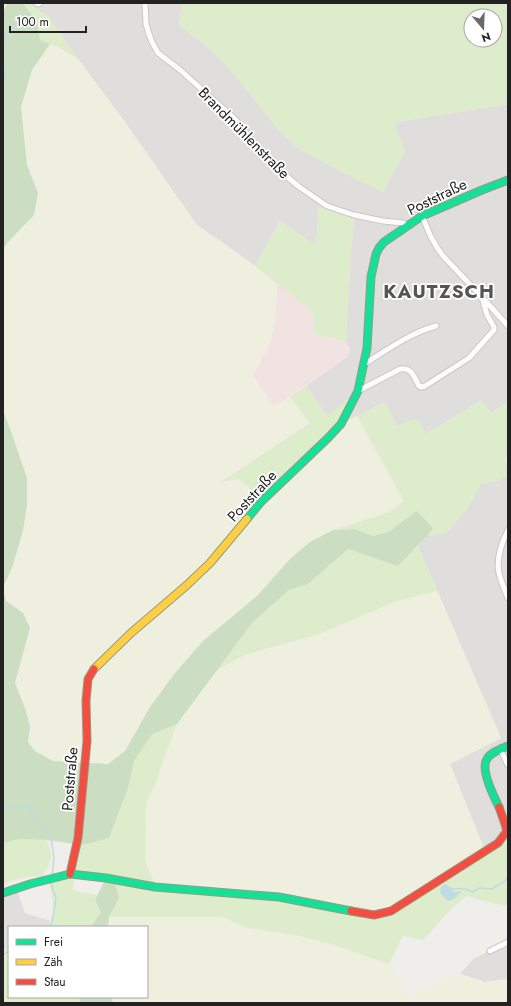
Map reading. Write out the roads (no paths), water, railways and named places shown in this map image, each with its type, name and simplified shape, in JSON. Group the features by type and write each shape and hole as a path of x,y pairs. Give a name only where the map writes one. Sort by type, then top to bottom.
{"street":[{"path":"36,3 40,3"},
{"name":"Brandmühlenstraße","path":"145,3 146,24 152,42 158,53 179,69 236,120 267,159 285,175 327,206 354,215 382,221 403,223 406,226"},
{"name":"Poststraße","path":"70,874 78,838 87,741 86,701 88,679 93,670 131,633 187,585 210,563 261,502 341,424 358,391 364,364 369,322 371,278 376,254 384,242 422,216 508,180"},
{"path":"422,216 438,249 444,257 508,326"},
{"path":"358,391 400,369 406,368 410,370 421,388 469,358 494,330 494,327 487,315 482,297"},
{"path":"364,364 411,336 425,329 436,326"},
{"path":"508,530 503,540 499,558 499,573 508,598"},
{"path":"3,893 16,888 70,874 106,878 156,887 279,897 374,915 391,911 498,843 507,832 492,793 485,769 485,762 500,749 508,746"},
{"path":"500,749 508,765"},
{"path":"490,951 508,942"}],"water":[{"path":"445,884 454,892 461,892 454,899 448,901 440,893 441,887"}],"waterway":[{"path":"3,49 7,33 25,13"},
{"path":"3,61 5,76 3,83"},
{"path":"3,808 30,807 35,821 51,838 54,857 52,877"},
{"path":"452,889 457,888 472,892 479,888 492,889 505,881 508,876"},
{"path":"49,926 52,923 56,898 51,881"},
{"path":"3,955 8,952"}],"district":[{"name":"KAUTZSCH","path":"439,291"}]}
